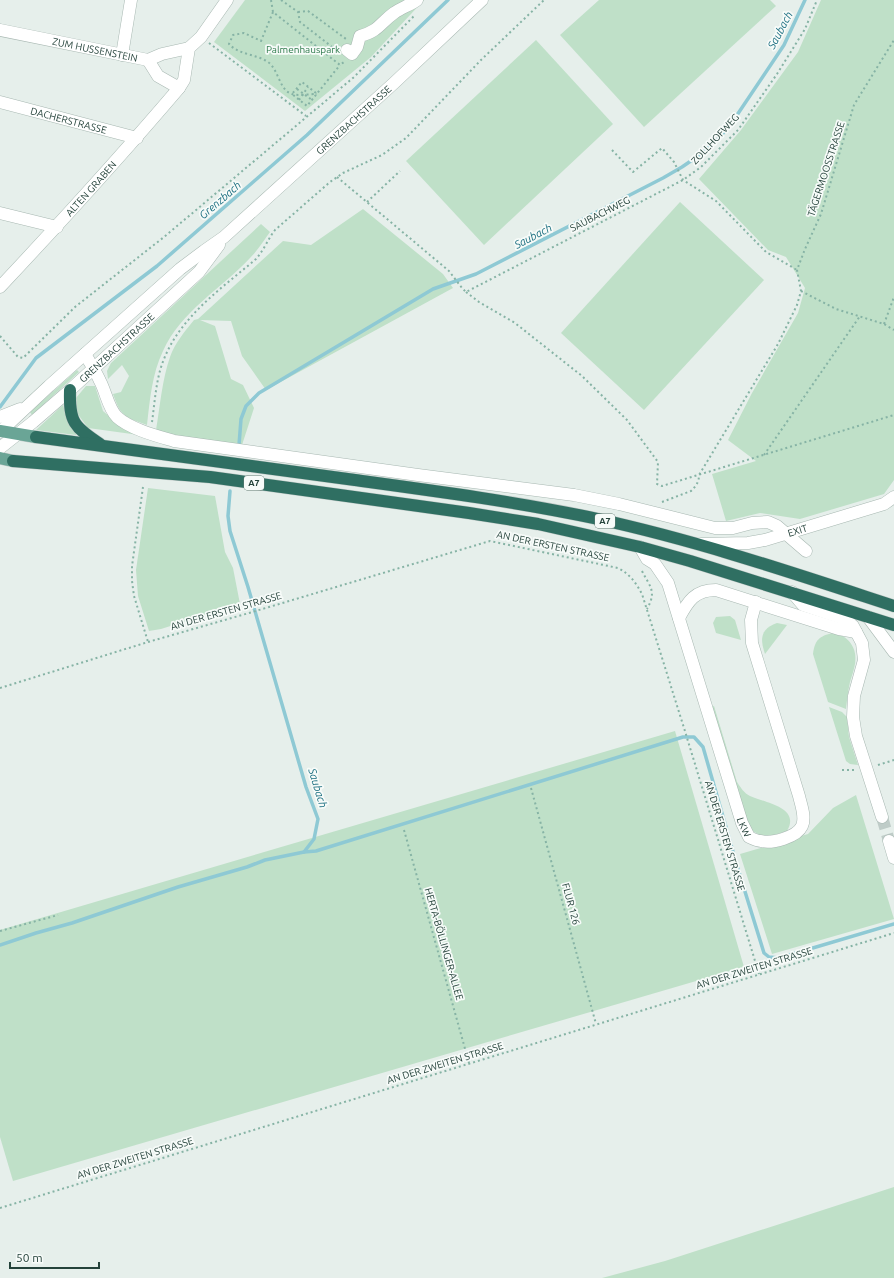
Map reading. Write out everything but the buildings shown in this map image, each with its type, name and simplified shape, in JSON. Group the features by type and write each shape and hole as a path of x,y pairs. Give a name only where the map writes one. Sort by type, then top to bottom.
{"highway":[{"path":"70,390 70,412 74,422 84,433 101,445"},
{"name":"A7","path":"36,436 513,503 600,520 696,544 894,606"},
{"name":"A7","path":"13,461 204,476 514,520 575,532 690,560 894,625"}],"main road":[{"path":"0,432 36,436"},
{"path":"0,458 13,461"}],"street":[{"path":"122,55 131,0"},
{"path":"189,48 201,37 227,0"},
{"name":"GRENZBACHSTRASSE","path":"0,432 180,269 224,237 394,83 482,0"},
{"path":"346,49 357,47 360,36 370,33 381,26 395,12 418,6"},
{"name":"ZUM HUSSENSTEIN","path":"0,30 148,60 162,54 189,48"},
{"name":"ALTEN GRABEN","path":"0,287 57,227 137,138 179,88 184,80 189,48"},
{"path":"148,60 158,76 179,88"},
{"name":"DACHERSTRASSE","path":"0,102 137,138"},
{"path":"0,213 57,227"},
{"name":"GRENZBACHSTRASSE","path":"1,447 70,390 199,272 224,237"},
{"path":"85,354 100,380 111,409 116,416 124,422 154,435 174,441 574,495 619,504 715,528 733,528 752,523 768,522 777,526 806,551"},
{"path":"0,417 32,402"},
{"path":"0,432 1,447 13,461"},
{"name":"EXIT","path":"696,544 748,543 764,540 884,504 894,497"},
{"name":"LKW","path":"640,547 647,559 655,564 670,588 742,823 749,837 762,842 776,841 796,835 802,826 804,816 752,643 752,620 756,602"},
{"path":"679,618 688,602 697,594 708,590 716,590 856,632"},
{"path":"792,592 803,605 844,619 853,626 862,643 864,654 854,696 853,717 856,736 882,817"},
{"path":"868,617 894,652"},
{"path":"889,841 894,858"}],"path":[{"path":"271,0 273,12 261,41 244,33 233,35 229,44 235,50 269,62 284,88 307,106 340,65 346,49 346,39 308,10 298,12"},
{"path":"282,0 298,12 300,22 336,50 346,49"},
{"path":"151,427 157,384 162,363 172,342 188,319 256,259 275,230 337,177 382,155 406,138 481,60 544,0"},
{"name":"ZOLLHOFWEG","path":"683,180 701,168 738,130 777,74 801,36 817,0"},
{"path":"0,336 18,357 23,358 75,308 164,237 354,77 418,6"},
{"path":"273,12 340,65"},
{"path":"201,37 306,116"},
{"name":"TÄGERMOOSSTRASSE","path":"797,270 821,214 854,105 894,40"},
{"path":"292,94 302,82 317,94"},
{"path":"299,100 308,87"},
{"path":"297,89 312,100"},
{"path":"292,94 317,94"},
{"path":"612,150 633,172 662,148 674,162 683,180 716,201 766,252 797,270 801,291 797,305 778,344 699,475 699,480 695,487 691,491 660,503"},
{"path":"367,202 400,171"},
{"path":"337,177 449,270 466,292 479,302 515,323 582,376 627,420 658,462 657,484 662,486 894,415"},
{"name":"SAUBACHWEG","path":"466,292 683,180"},
{"path":"801,291 836,309 884,324 894,330"},
{"path":"884,324 894,297"},
{"path":"763,456 860,316"},
{"path":"143,487 132,566 132,581 134,596 148,642"},
{"name":"AN DER ERSTEN STRASSE","path":"0,688 148,642 490,540 618,568 627,574 642,594 758,974"},
{"path":"641,567 652,590 652,599 647,609"},
{"name":"FLUR 126","path":"531,788 596,1024"},
{"name":"HERTA-BÖLLINGER-ALLEE","path":"404,830 469,1063"},
{"path":"0,931 58,915"},
{"name":"AN DER ZWEITEN STRASSE","path":"0,1208 894,933"}],"green space":[{"name":"Palmenhauspark","path":"245,0 424,0 371,57 305,111 214,42"},
{"path":"599,0 770,0 776,6 644,127 560,35"},
{"path":"821,0 894,0 894,480 884,494 800,519 760,513 726,521 712,474 756,461 728,440 752,393 798,313 805,288 786,257 768,250 699,179 741,130 798,52"},
{"path":"536,40 613,124 484,245 406,161"},
{"path":"680,202 764,280 644,410 561,333"},
{"path":"363,209 443,274 453,288 266,390 242,356 231,321 200,320 215,326 231,379 243,385 254,408 242,445 177,436 156,430 163,384 170,357 177,342 194,320 198,319 283,241 311,245"},
{"path":"261,224 270,232 256,252 191,312 180,324 163,351 156,369 152,387 147,425 129,418 121,412 113,394 121,392 129,376 122,365 108,379 107,371 111,363"},
{"path":"77,370 79,372 32,415 30,412"},
{"path":"86,386 95,386 103,411 120,426 139,435 88,428 77,413 76,398"},
{"path":"63,405 68,422 76,435 36,430"},
{"path":"148,488 215,496 225,552 233,568 240,604 161,629 149,631 138,596 136,570"},
{"path":"730,616 735,620 741,640 716,633 713,623 716,617"},
{"path":"777,623 787,625 765,654 762,644 764,631 771,625"},
{"path":"833,633 843,636 851,643 856,658 849,685 846,709 828,702 813,654 818,639"},
{"path":"714,706 737,782 748,795 779,807 785,811 789,816 790,823 787,831 764,836 750,829 711,707"},
{"path":"829,707 842,712 847,717 849,737 858,765 850,764 846,761"},
{"path":"675,731 744,967 13,1181 0,1137 0,930"},
{"path":"856,795 894,919 772,954 740,854 808,834 833,808"},
{"path":"894,1187 894,1278 602,1278 665,1261"}],"waterway":[{"name":"Grenzbach","path":"0,407 36,358 157,266 307,135 448,0"},
{"name":"Saubach","path":"239,445 241,419 246,406 259,393 433,289 476,274 663,178 701,154 720,137 733,121 784,45 805,0"},
{"name":"Saubach","path":"230,491 228,516 230,531 248,587 306,787 318,819 314,839 304,852"},
{"path":"0,945 265,860 316,851 683,737 694,737 703,747 764,953 769,957 779,958 894,924"}],"tunnel":[{"path":"882,817 889,841"}]}
